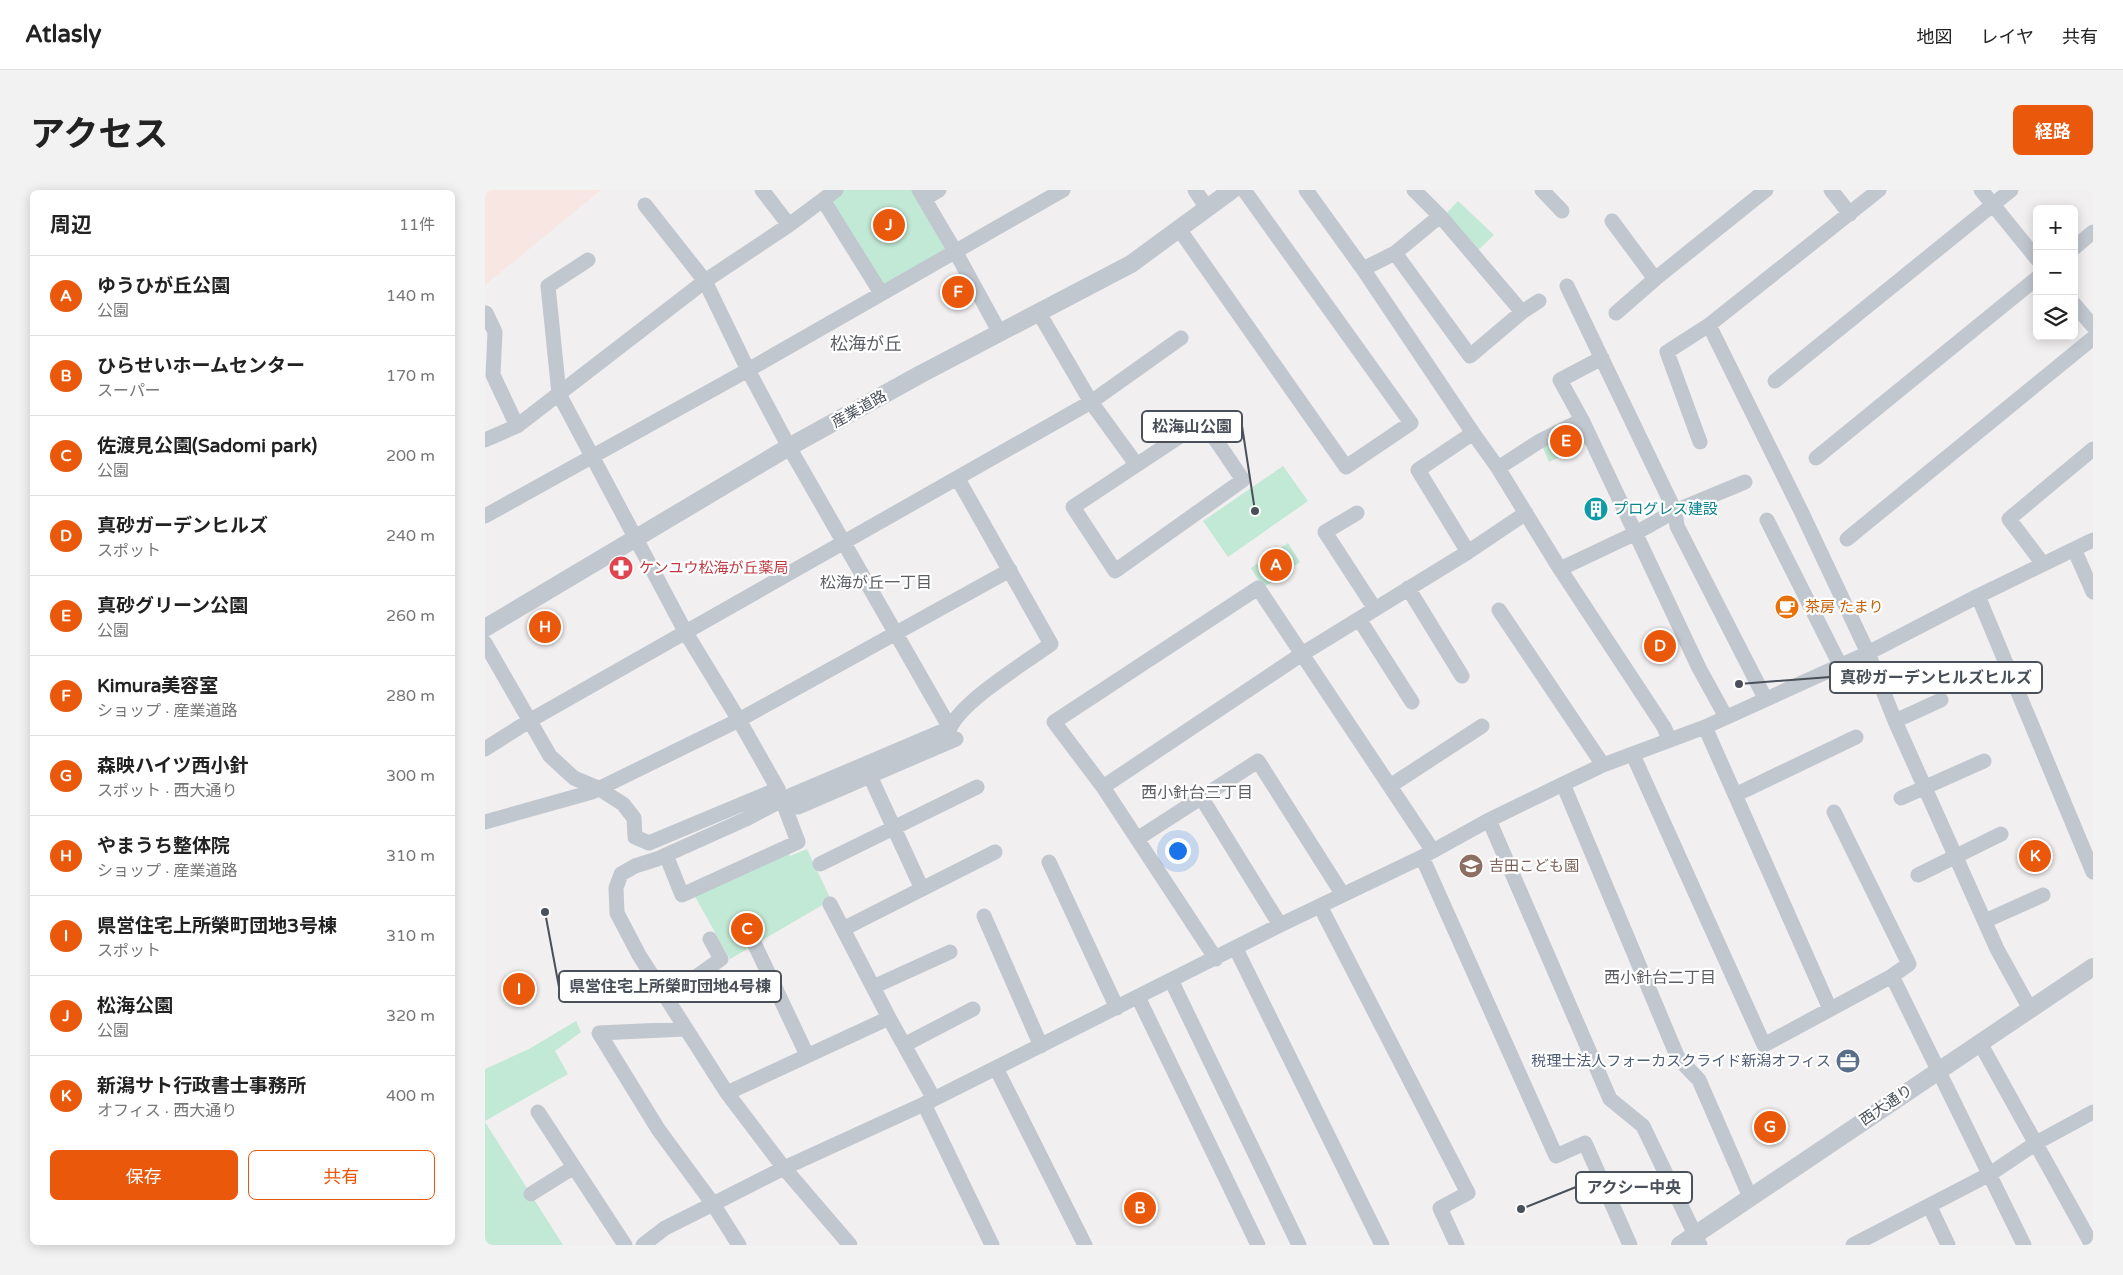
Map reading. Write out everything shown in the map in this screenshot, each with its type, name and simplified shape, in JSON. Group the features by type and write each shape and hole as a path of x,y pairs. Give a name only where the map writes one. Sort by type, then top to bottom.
{"street":[{"path":"762,190 789,225"},
{"path":"485,440 517,426 705,281 789,225 836,190"},
{"path":"939,190 921,195 955,251 999,333"},
{"path":"485,516 748,370 1063,190"},
{"path":"1195,190 1207,208"},
{"name":"産業道路","path":"485,628 789,447 1131,264 1232,190"},
{"path":"1179,229 1346,467 1411,423 1244,190"},
{"path":"1306,190 1363,269 1498,468 1560,569 1664,727 1669,739"},
{"path":"1415,190 1440,216 1522,312"},
{"path":"1542,190 1562,211"},
{"path":"1616,313 1655,279 1766,190"},
{"path":"1831,190 1851,214"},
{"path":"1700,442 1667,352 1709,325 1879,190"},
{"path":"1981,190 2033,254"},
{"path":"1775,382 2011,190"},
{"path":"823,200 881,293"},
{"path":"645,205 705,281 748,370 789,447 953,733"},
{"path":"1363,269 1395,253 1440,216"},
{"path":"1612,221 1655,279"},
{"path":"2078,245 2093,232"},
{"path":"1395,253 1470,356 1539,300"},
{"path":"588,260 548,286 559,394 634,539 686,633 739,720 781,795 798,842 682,895 666,855"},
{"path":"1815,458 2033,281"},
{"path":"1567,286 1675,511 1677,526 1765,698"},
{"path":"2078,309 2093,326"},
{"path":"486,313 495,332 493,375 517,426"},
{"path":"1039,313 1091,402 1136,464"},
{"path":"1709,325 1801,511 1868,653 1895,721 1955,857 1997,949 2030,1009"},
{"path":"485,749 529,720 844,544 1091,402 1181,338"},
{"path":"1847,539 2093,338"},
{"path":"1602,358 1560,380 1582,420 1634,534 1699,668 1726,717"},
{"path":"1203,420 1243,480 1115,571 1073,506 1136,464 1203,420"},
{"path":"1498,468 1540,441 1582,420"},
{"path":"1468,552 1418,470 1473,433"},
{"path":"2043,564 2009,519 2093,449"},
{"path":"953,733 955,718 998,681 1051,644 958,479"},
{"path":"1560,569 1634,534 1675,511 1745,482"},
{"path":"1357,513 1325,532 1375,609"},
{"path":"1103,787 1302,654 1468,552 1526,513"},
{"path":"1767,520 1840,665"},
{"path":"643,1245 665,1228 784,1168 929,1102 1281,925 1427,854 1489,820 1563,784 1603,765 1705,727 1765,698 1868,653 1978,596 2093,540"},
{"path":"2074,549 2093,592"},
{"path":"485,822 592,792 739,720 1010,570"},
{"path":"1216,959 1103,787 1054,722 1258,588 1390,786 1427,854 1556,1156 1585,1143 1630,1245"},
{"path":"1408,588 1462,676"},
{"path":"1978,596 2093,872"},
{"path":"1499,610 1603,765"},
{"path":"1359,619 1412,702"},
{"path":"485,643 550,756 575,778 598,788 623,804 634,818 635,837 649,843 781,795 792,795 953,733"},
{"path":"1895,721 1941,700"},
{"path":"1390,786 1482,726"},
{"path":"1705,727 1830,1009"},
{"path":"798,806 870,776 953,733"},
{"path":"1735,795 1856,737"},
{"path":"1633,755 1764,1045 1891,976 1909,964 1834,812"},
{"path":"1137,839 1258,760 1343,895"},
{"path":"1901,798 1984,761"},
{"path":"870,776 922,889"},
{"path":"1563,784 1678,1058 1699,1080 1750,1197"},
{"path":"820,864 893,826 977,786"},
{"path":"781,795 666,855 635,866 621,874 616,888 617,913 639,955 727,1093 784,1168 849,1245"},
{"path":"1201,797 1281,925"},
{"path":"1489,820 1610,1099 1643,1126 1697,1240"},
{"path":"1918,876 2001,834"},
{"path":"843,929 995,852"},
{"path":"1049,862 1117,1008"},
{"path":"1985,922 2043,895"},
{"path":"830,904 904,1045 992,1245"},
{"path":"1320,906 1468,1193 1439,1208 1457,1245"},
{"path":"984,916 1041,1046"},
{"path":"666,998 721,959 710,939"},
{"path":"755,945 807,1055"},
{"path":"1236,949 1381,1245"},
{"path":"873,987 950,952"},
{"name":"西大通り","path":"1680,1245 1697,1240 1750,1197 2093,967"},
{"path":"1891,976 2025,1245"},
{"path":"1171,980 1299,1245"},
{"path":"1138,997 1258,1245"},
{"path":"904,1045 973,1009"},
{"path":"727,1093 889,1018"},
{"path":"685,1029 599,1033 658,1129 713,1204 739,1245"},
{"path":"1980,1043 2092,1245"},
{"path":"995,1068 1085,1245"},
{"path":"538,1112 625,1245"},
{"path":"1862,1243 1990,1174 2036,1143 2093,1112"},
{"path":"531,1194 574,1167"},
{"path":"1929,1207 1947,1245"}],"shaded area":[{"path":"485,190 601,190 485,285"}],"green space":[{"path":"836,190 918,190 955,251 881,293 823,200"},
{"path":"1458,201 1494,235 1473,255 1442,218"},
{"path":"1582,420 1592,441 1549,462 1540,441"},
{"path":"1283,466 1308,501 1228,557 1203,521"},
{"path":"1288,543 1300,562 1263,588 1251,568"},
{"path":"787,849 790,856 807,849 831,900 730,959 693,893"},
{"path":"576,1021 581,1032 555,1051 568,1074 485,1121 485,1069 529,1049"},
{"path":"485,1122 563,1245 485,1245"}],"place":[{"name":"松海公園","path":"889,225"},
{"name":"Kimura美容室","path":"958,292"},
{"name":"真砂グリーン公園","path":"1566,441"},
{"name":"プログレス建設","path":"1596,509"},
{"name":"松海山公園","path":"1255,511"},
{"name":"ゆうひが丘公園","path":"1276,565"},
{"name":"ケンユウ松海が丘薬局","path":"621,568"},
{"name":"茶房 たまり","path":"1787,607"},
{"name":"やまうち整体院","path":"545,627"},
{"name":"真砂ガーデンヒルズ","path":"1660,646"},
{"name":"真砂ガーデンヒルズヒルズ","path":"1739,684"},
{"name":"新潟サト行政書士事務所","path":"2035,856"},
{"name":"吉田こども園","path":"1471,866"},
{"name":"県営住宅上所榮町団地4号棟","path":"545,912"},
{"name":"佐渡見公園(Sadomi park)","path":"747,929"},
{"name":"県営住宅上所榮町団地3号棟","path":"519,989"},
{"name":"税理士法人フォーカスクライド新潟オフィス","path":"1848,1061"},
{"name":"森映ハイツ西小針","path":"1770,1127"},
{"name":"ひらせいホームセンター","path":"1140,1208"},
{"name":"アクシー中央","path":"1521,1209"}],"district":[{"name":"松海が丘","path":"866,344"},
{"name":"松海が丘一丁目","path":"876,582"},
{"name":"西小針台三丁目","path":"1197,792"},
{"name":"西小針台二丁目","path":"1660,977"}]}
